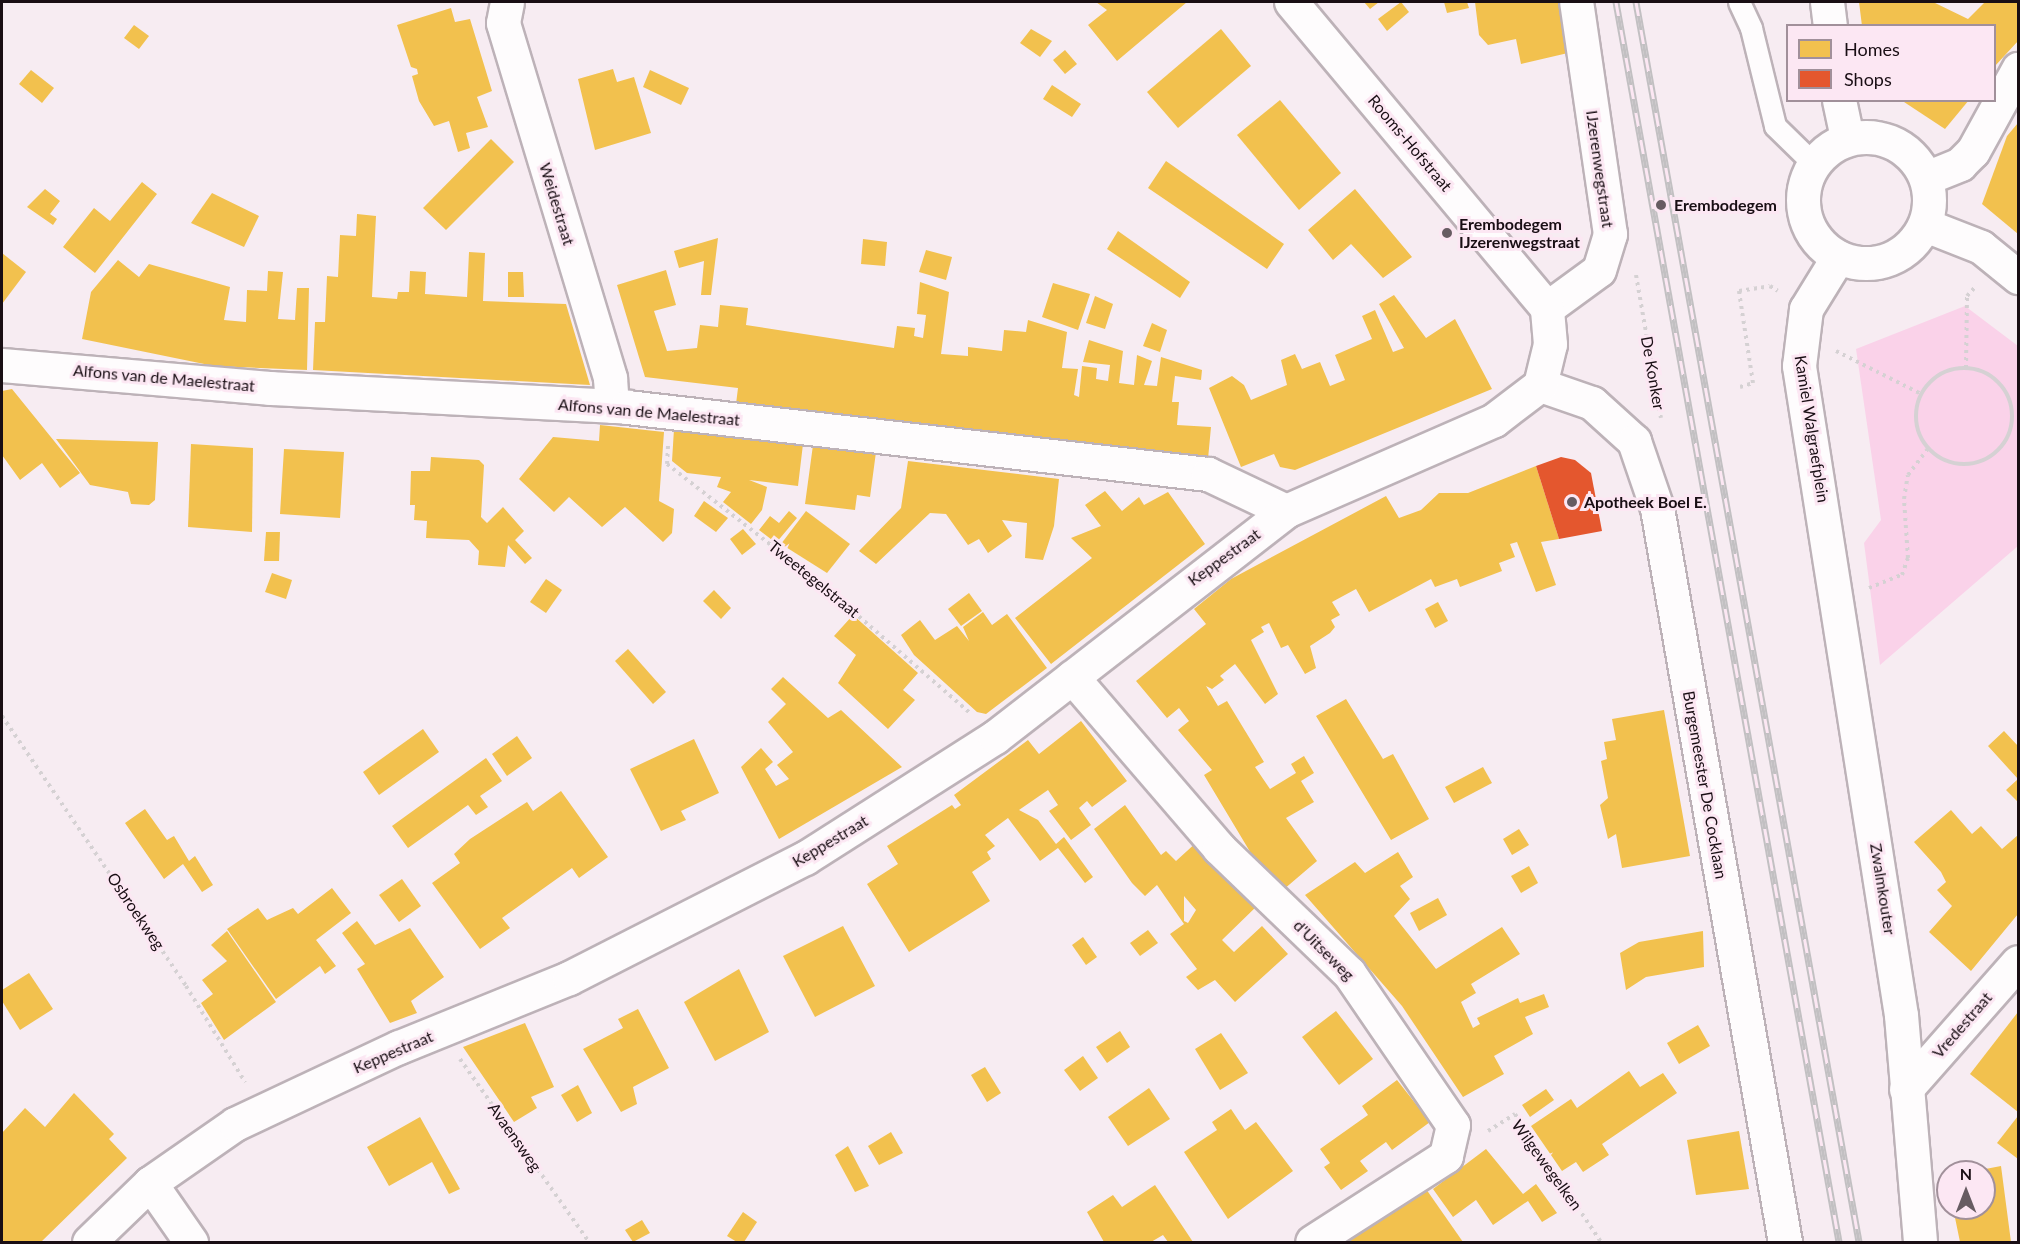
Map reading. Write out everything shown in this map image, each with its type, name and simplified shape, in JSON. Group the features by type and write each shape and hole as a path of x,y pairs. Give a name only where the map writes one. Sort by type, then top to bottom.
{"street":[{"name":"Weidestraat","path":"507,2 503,23 610,378 612,406"},
{"name":"Rooms-Hofstraat","path":"1292,2 1547,308"},
{"name":"IJzerenwegstraat","path":"1547,308 1599,270 1610,234 1576,2"},
{"path":"1827,2 1830,24"},
{"path":"1926,177 1960,164 1973,151 2019,69"},
{"path":"1839,102 1847,140"},
{"path":"1874,137 1896,144 1926,177 1930,202 1925,225 1906,249 1885,261 1861,263 1838,257 1820,244 1803,206 1814,164 1847,140 1874,137"},
{"path":"1925,225 1955,234 2008,268"},
{"name":"Kamiel Walgraefplein","path":"1830,538 1799,366 1803,321 1838,257"},
{"path":"1540,385 1550,344 1547,308"},
{"name":"Alfons van de Maelestraat","path":"2,364 270,388 612,406 670,412 1208,474 1286,511"},
{"name":"Burgemeester De Cocklaan","path":"1540,385 1593,403 1634,441 1657,508 1785,1242"},
{"name":"Keppestraat","path":"89,1242 150,1183 262,1111 569,978 805,858 995,737 1286,511 1494,420 1540,385"},
{"name":"Zwalmkouter","path":"1830,538 1901,1015 1920,1242"},
{"name":"d'Uitseweg","path":"1071,677 1219,848 1350,972 1453,1125 1450,1146"},
{"name":"Vredestraat","path":"1906,1089 2019,962"},
{"path":"1312,1242 1446,1156 1450,1146"},
{"path":"150,1183 191,1242"}],"lane":[{"path":"1738,2 1751,28 1774,126 1814,164"}],"path":[{"path":"1966,368 1968,296 2008,268"},
{"name":"De Konker","path":"1636,274 1663,432 1642,466"},
{"path":"1740,387 1753,383 1739,291 1770,286 1803,321 1921,394"},
{"path":"1966,368 1995,379 2006,391 2012,405 2008,436 1986,459 1971,464 1940,458 1928,448 1916,422 1921,394 1940,375 1966,368"},
{"name":"Tweetegelstraat","path":"670,412 667,464 850,607 995,737"},
{"path":"1838,595 1889,584 1902,575 1908,558 1904,499 1908,475 1928,448"},
{"name":"Osbroekweg","path":"2,716 186,986 262,1111"},
{"name":"Avaensweg","path":"442,1032 589,1242"},
{"name":"Wilgewegelken","path":"1450,1146 1465,1146 1515,1114 1601,1242"}],"shaded area":[{"path":"1965,306 2018,346 2018,546 1880,665 1864,543 1881,520 1856,349"}],"building: Homes":[{"path":"1096,2 1187,2 1117,61 1088,25 1107,10"},
{"path":"1364,2 1379,2 1370,9"},
{"path":"1401,2 1409,12 1387,31 1378,19"},
{"path":"1444,2 1467,2 1469,8 1447,13"},
{"path":"1475,2 1558,2 1568,53 1521,64 1516,39 1488,45 1479,35"},
{"path":"1859,2 1933,2 1968,19 1985,2 2018,2 2018,41 1996,65 1996,24 1862,24"},
{"path":"451,8 455,22 470,19 492,91 477,97 488,127 466,133 470,148 458,152 449,121 434,126 419,101 412,76 418,74 417,69 411,67 397,25"},
{"path":"134,25 149,36 139,49 124,38"},
{"path":"1031,29 1052,41 1040,57 1020,43"},
{"path":"1221,29 1251,66 1178,128 1147,92"},
{"path":"1065,50 1077,64 1065,74 1053,60"},
{"path":"613,69 617,82 634,77 651,133 595,150 578,79"},
{"path":"31,70 54,88 42,103 19,84"},
{"path":"650,70 689,88 681,105 643,87"},
{"path":"1052,85 1081,104 1072,117 1043,99"},
{"path":"1280,100 1341,173 1299,210 1237,135"},
{"path":"1904,102 1967,102 1945,129"},
{"path":"2018,123 2018,234 1982,204 2007,136"},
{"path":"491,139 514,162 446,230 423,208"},
{"path":"1166,161 1284,244 1267,269 1148,188"},
{"path":"142,182 157,194 95,273 63,247 94,208 110,221"},
{"path":"45,189 60,201 50,214 57,219 53,225 27,207"},
{"path":"1355,189 1412,257 1383,278 1351,244 1333,260 1308,230"},
{"path":"212,193 259,216 244,247 191,223"},
{"path":"357,214 376,216 372,297 397,299 398,292 409,292 410,271 426,272 425,294 467,297 469,252 485,253 483,301 566,304 590,385 313,370 315,322 325,322 327,276 338,277 340,235 356,236"},
{"path":"1118,231 1190,282 1180,298 1107,249"},
{"path":"718,238 711,295 701,295 704,261 679,268 674,251"},
{"path":"863,239 887,242 885,266 861,264"},
{"path":"926,250 952,257 946,280 919,272"},
{"path":"2,253 26,272 2,304"},
{"path":"118,260 139,277 149,264 230,287 224,320 246,322 247,290 267,291 268,271 283,272 278,319 295,320 297,288 309,288 307,370 214,366 82,339 91,292"},
{"path":"666,270 676,305 654,311 667,351 697,348 700,325 718,327 720,305 748,308 746,325 894,348 897,326 915,328 914,336 923,338 926,315 917,314 920,282 949,292 941,354 968,356 968,347 1002,351 1004,330 1026,332 1028,320 1067,332 1062,368 1078,369 1074,395 1079,397 1082,366 1097,368 1096,379 1108,381 1110,365 1083,362 1089,340 1123,351 1119,383 1134,385 1137,355 1152,361 1144,385 1157,386 1161,357 1202,370 1201,380 1175,376 1172,402 1179,402 1177,425 1211,427 1208,459 736,404 738,388 645,377 617,285"},
{"path":"508,272 523,272 524,297 508,297"},
{"path":"1053,283 1090,294 1078,330 1042,317"},
{"path":"1394,295 1426,338 1455,319 1492,389 1295,470 1280,467 1274,454 1241,467 1209,388 1232,376 1244,385 1251,400 1287,385 1281,360 1295,354 1302,369 1320,362 1330,386 1345,380 1335,355 1372,339 1362,316 1375,310 1393,352 1404,348 1379,304"},
{"path":"1095,296 1113,304 1105,329 1086,323"},
{"path":"1152,323 1167,330 1160,352 1143,346"},
{"path":"12,389 80,473 60,488 42,463 20,480 2,455 2,391"},
{"path":"600,425 664,432 659,501 674,509 672,533 663,542 625,507 602,527 569,497 554,512 519,479 553,437 599,441"},
{"path":"674,429 803,444 798,486 749,480 767,487 762,510 751,524 723,502 731,492 717,487 721,477 687,473 672,461"},
{"path":"56,439 158,442 155,500 149,505 131,504 128,492 90,485"},
{"path":"191,444 253,448 252,532 188,527"},
{"path":"813,445 876,452 870,497 857,495 855,510 805,504"},
{"path":"284,449 344,452 340,518 280,514"},
{"path":"431,457 479,460 484,465 481,517 487,523 503,507 524,531 515,540 532,558 525,564 508,545 505,567 478,565 479,551 469,540 426,538 427,521 414,520 415,505 410,505 411,471 430,471"},
{"path":"908,461 1059,479 1054,526 1043,560 1025,558 1027,523 1002,520 1012,536 988,553 979,539 968,545 946,514 930,513 876,564 859,551 901,508"},
{"path":"1536,466 1559,539 1541,542 1556,585 1536,592 1517,542 1510,544 1515,557 1499,563 1502,571 1460,587 1457,579 1435,587 1431,579 1369,612 1356,589 1332,602 1340,615 1331,620 1335,627 1330,633 1310,646 1316,668 1305,674 1288,645 1281,648 1269,623 1261,627 1264,632 1251,640 1278,694 1265,704 1235,664 1220,676 1224,680 1212,689 1206,686 1218,706 1227,701 1264,762 1255,767 1270,789 1296,773 1291,764 1304,756 1314,773 1301,781 1314,802 1286,818 1317,861 1283,890 1252,855 1204,775 1212,770 1178,730 1189,721 1179,708 1167,718 1136,681 1206,624 1194,609 1231,579 1386,496 1399,518 1421,510 1439,493 1468,493"},
{"path":"1105,491 1122,511 1139,497 1144,505 1168,492 1205,544 1051,664 1015,618 1092,558 1071,538 1101,526 1085,505"},
{"path":"704,501 728,518 716,532 694,516"},
{"path":"789,511 797,518 776,543 759,530 770,516 779,523"},
{"path":"806,511 850,544 827,573 781,544"},
{"path":"743,529 756,544 742,555 730,539"},
{"path":"266,532 280,532 279,561 264,561"},
{"path":"272,573 292,580 286,599 265,592"},
{"path":"546,579 562,590 546,613 530,602"},
{"path":"714,590 731,608 721,619 703,601"},
{"path":"969,593 982,611 961,626 948,609"},
{"path":"1438,602 1448,621 1435,628 1425,609"},
{"path":"983,612 992,625 1007,614 1047,668 986,714 977,712 914,655 901,635 920,620 935,640 957,626 969,641 963,627"},
{"path":"853,615 918,673 903,690 915,700 888,729 838,683 856,655 834,636"},
{"path":"628,649 666,692 653,704 615,661"},
{"path":"783,677 828,718 841,710 902,767 779,839 741,767 761,748 773,762 765,769 776,786 789,779 777,765 793,752 768,722 786,704 771,689"},
{"path":"1346,699 1383,759 1393,754 1429,819 1391,840 1316,716"},
{"path":"1664,710 1690,856 1622,868 1616,834 1608,839 1600,805 1608,798 1601,761 1607,759 1604,742 1616,740 1612,719"},
{"path":"1081,721 1127,781 1092,807 1087,801 1079,808 1091,825 1071,840 1049,811 1058,805 1048,790 1019,810 1038,820 1056,844 1064,837 1093,877 1085,883 1058,848 1040,861 1008,818 985,835 995,846 987,852 991,859 972,872 990,901 909,952 867,884 898,864 887,846 952,805 955,809 961,805 954,795 1028,740 1039,754"},
{"path":"423,729 439,752 379,795 363,772"},
{"path":"2004,731 2018,746 2018,779 1988,746"},
{"path":"517,736 532,758 507,776 492,754"},
{"path":"694,739 719,793 681,811 686,820 661,831 630,769"},
{"path":"486,758 502,781 480,796 488,807 476,815 468,805 408,848 392,826"},
{"path":"1483,767 1492,783 1454,803 1445,787"},
{"path":"2018,779 2018,802 2006,790"},
{"path":"561,791 608,857 579,878 572,868 502,918 510,928 480,949 432,883 460,863 454,854 470,839 527,802 533,811"},
{"path":"1125,805 1161,855 1166,851 1176,861 1198,841 1259,904 1222,940 1234,952 1262,926 1288,954 1235,1002 1215,980 1198,990 1186,977 1197,969 1170,934 1184,924 1157,885 1145,896 1132,883 1094,829","holes":["1184,896 1196,910 1188,923 1184,921"]},
{"path":"145,809 167,840 174,836 189,861 195,856 213,885 202,892 183,864 164,879 125,823"},
{"path":"1951,810 1972,834 1981,826 2002,849 2018,835 2018,914 1971,971 1929,932 1952,906 1937,890 1946,882 1941,872 1914,842"},
{"path":"1519,829 1529,845 1512,855 1503,839"},
{"path":"1398,852 1413,877 1400,886 1410,899 1394,916 1436,969 1502,927 1520,954 1471,984 1476,993 1461,1002 1473,1028 1480,1024 1477,1018 1518,998 1520,1003 1544,994 1549,1007 1525,1017 1533,1034 1494,1056 1504,1074 1463,1097 1402,1006 1305,895 1355,862 1365,873"},
{"path":"1529,866 1538,883 1521,893 1511,876"},
{"path":"402,879 421,906 399,922 379,895"},
{"path":"332,888 351,913 316,940 336,966 325,974 320,966 276,999 227,929 258,908 267,920 293,908 298,914"},
{"path":"1438,898 1447,915 1419,931 1410,913"},
{"path":"357,921 375,945 410,928 444,977 411,1001 417,1013 390,1023 357,969 365,964 342,933"},
{"path":"843,926 875,986 815,1017 783,956"},
{"path":"1148,930 1158,943 1140,956 1130,943"},
{"path":"227,931 276,1002 224,1040 201,1003 213,994 202,980 227,961 211,945"},
{"path":"1703,931 1704,967 1646,977 1626,990 1620,953 1639,942"},
{"path":"1083,937 1097,957 1086,965 1072,945"},
{"path":"739,969 769,1032 715,1061 684,1002"},
{"path":"29,973 53,1009 20,1030 2,1001 2,990"},
{"path":"638,1009 669,1068 633,1087 637,1104 621,1112 583,1049 623,1028 618,1019"},
{"path":"1336,1011 1373,1059 1339,1085 1302,1037"},
{"path":"2018,1012 2018,1112 1970,1074"},
{"path":"525,1023 554,1087 531,1097 537,1108 514,1122 463,1047"},
{"path":"1698,1025 1710,1046 1679,1064 1667,1043"},
{"path":"1120,1031 1130,1047 1107,1063 1096,1047"},
{"path":"1221,1033 1248,1073 1220,1090 1195,1049"},
{"path":"1083,1056 1098,1078 1080,1091 1064,1070"},
{"path":"985,1067 1001,1093 987,1102 971,1075"},
{"path":"1629,1071 1640,1087 1663,1073 1677,1093 1602,1144 1609,1155 1583,1172 1576,1162 1562,1171 1531,1126 1571,1099 1577,1108"},
{"path":"1397,1080 1430,1122 1392,1150 1386,1142 1360,1161 1368,1171 1341,1190 1324,1167 1330,1163 1320,1149 1368,1115 1362,1106"},
{"path":"578,1085 592,1113 577,1122 561,1095"},
{"path":"1149,1088 1170,1119 1128,1146 1108,1117"},
{"path":"1546,1089 1554,1100 1530,1117 1522,1105"},
{"path":"74,1093 114,1134 109,1139 127,1158 41,1242 2,1242 2,1133 25,1108 45,1127"},
{"path":"1231,1109 1245,1130 1256,1122 1293,1171 1228,1219 1184,1152 1217,1130 1212,1122"},
{"path":"2018,1116 2018,1159 1997,1143"},
{"path":"420,1117 460,1189 449,1194 432,1162 389,1186 367,1147"},
{"path":"1739,1131 1749,1189 1696,1195 1687,1140"},
{"path":"891,1132 903,1153 879,1165 868,1146"},
{"path":"848,1146 869,1186 855,1192 835,1155"},
{"path":"1486,1149 1523,1194 1536,1184 1557,1213 1542,1222 1528,1201 1493,1225 1476,1200 1453,1217 1433,1189"},
{"path":"2001,1166 2011,1242 1960,1242 1955,1220 1996,1220 1996,1167"},
{"path":"1155,1185 1193,1242 1168,1242 1163,1235 1151,1242 1104,1242 1087,1212 1113,1195 1122,1207"},
{"path":"1426,1189 1463,1242 1344,1242 1369,1225"},
{"path":"743,1212 757,1222 744,1242 737,1242 727,1236"},
{"path":"642,1220 650,1233 633,1242 625,1230"}],"building: Shops":[{"name":"Apotheek Boel E.","path":"1561,457 1575,460 1591,473 1602,531 1559,539 1536,466"}],"railway":[{"path":"1616,2 1839,1242"},
{"path":"1636,2 1859,1242"}],"place":[{"name":"Erembodegem","path":"1661,205"},
{"name":"Erembodegem IJzerenwegstraat","path":"1447,233"},
{"name":"Apotheek Boel E.","path":"1572,502"}]}
